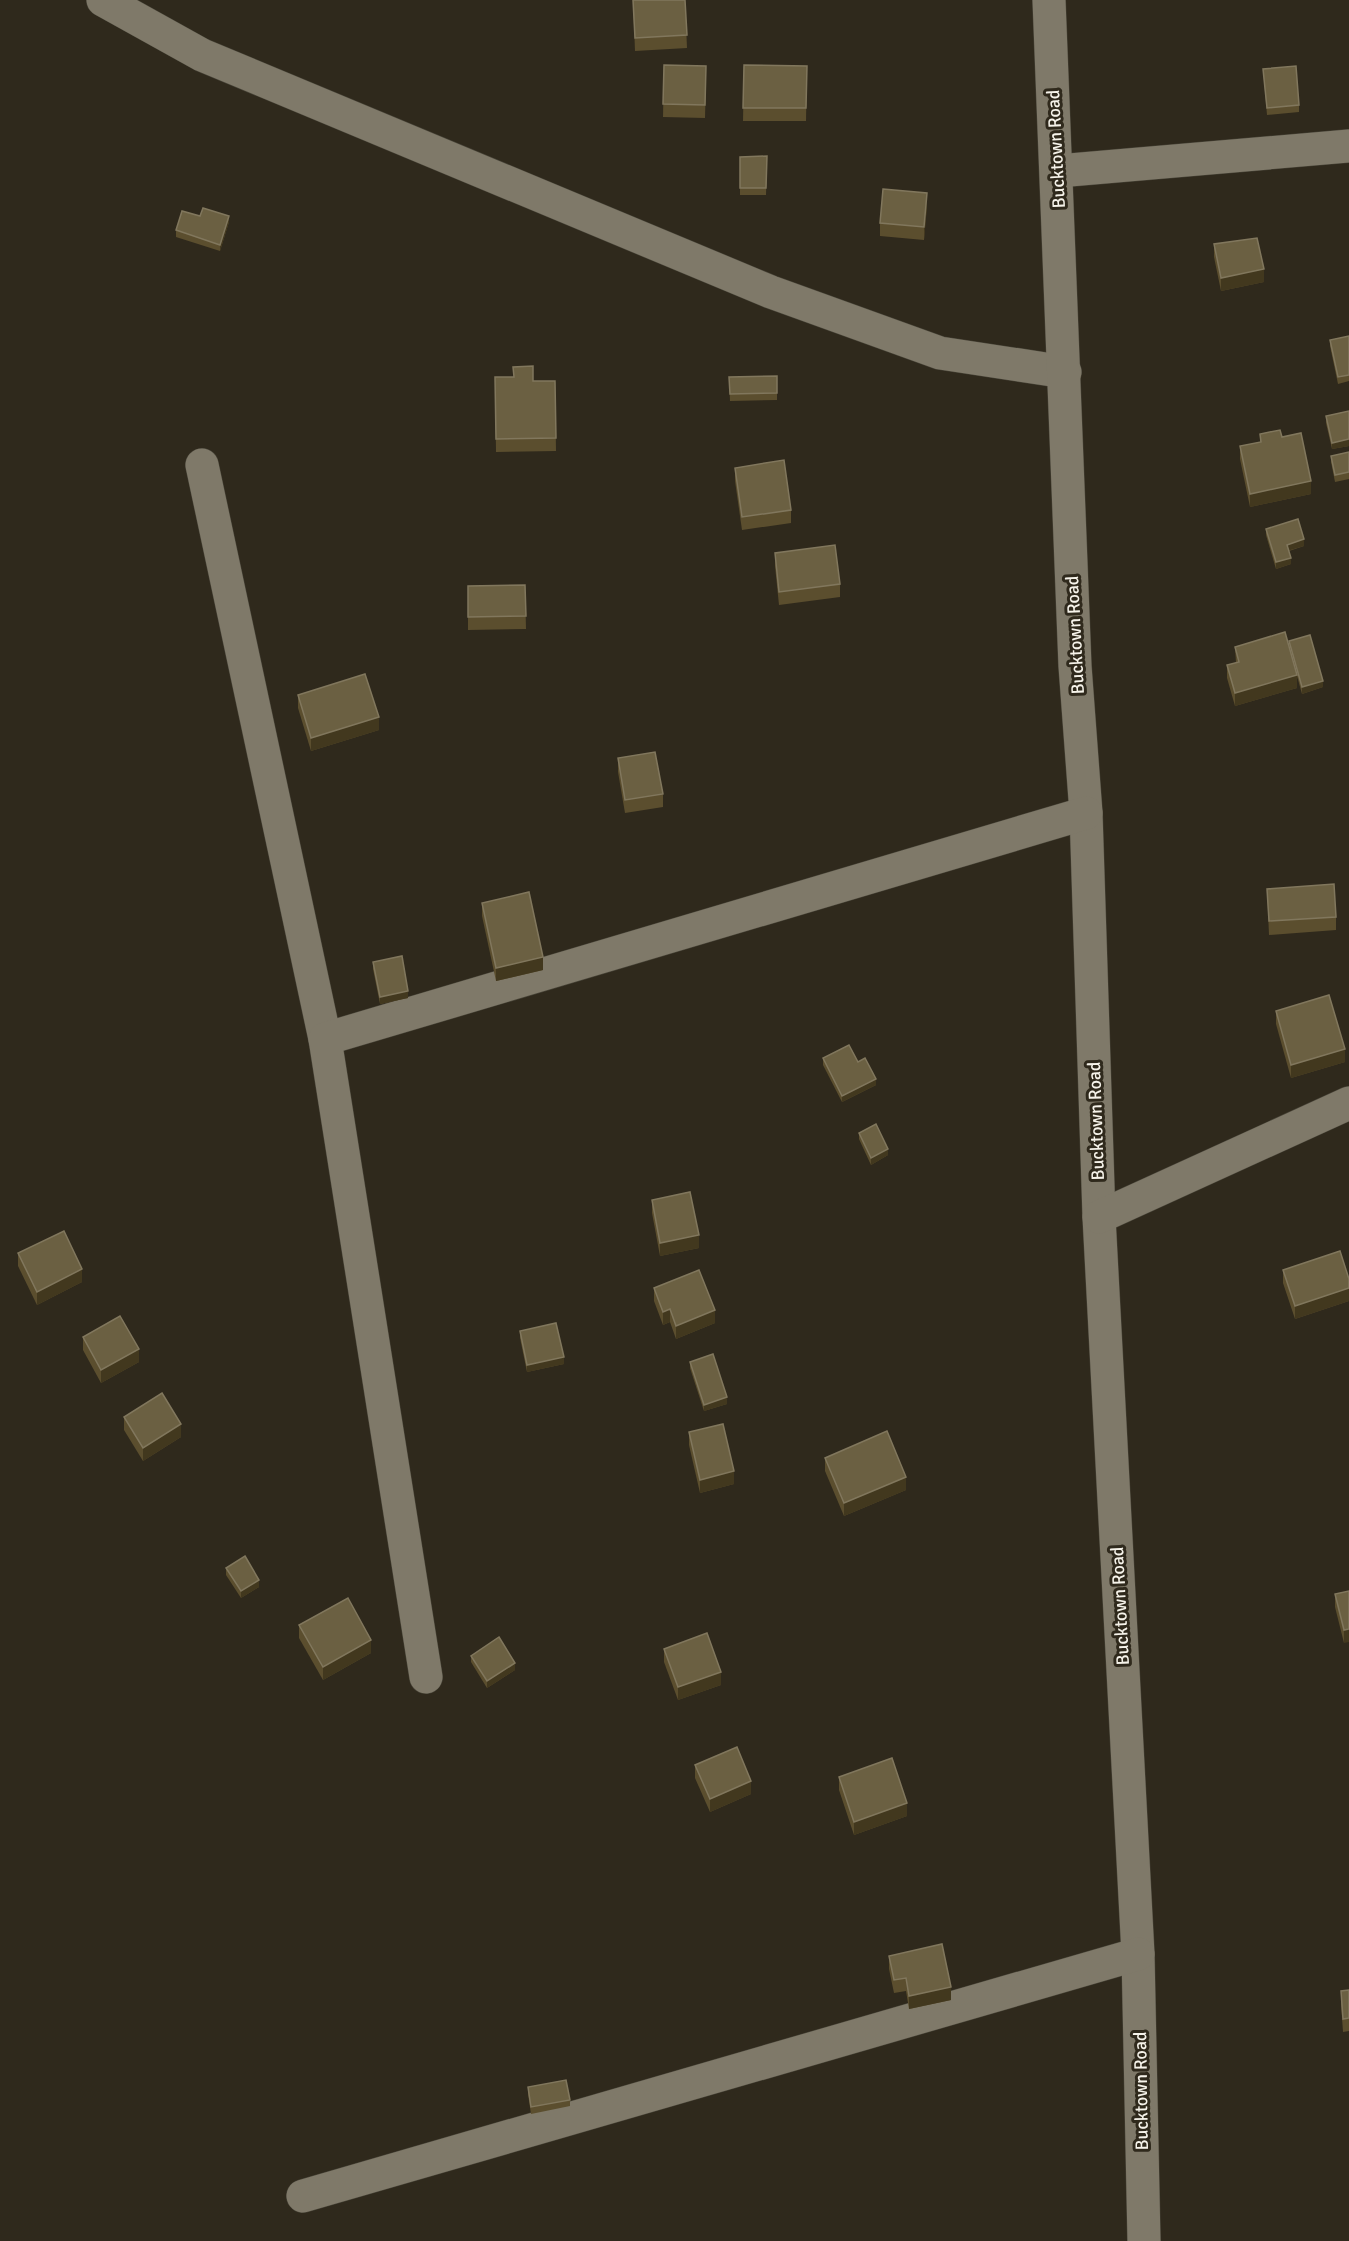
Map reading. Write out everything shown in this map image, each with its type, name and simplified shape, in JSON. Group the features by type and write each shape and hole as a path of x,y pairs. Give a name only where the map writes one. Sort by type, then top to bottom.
{"street":[{"path":"103,0 202,54 771,292 940,353 1065,372"},
{"name":"Bucktown Road","path":"1049,0 1058,171 1075,666 1086,813 1100,1217 1138,1954 1144,2241"},
{"path":"1058,171 1349,146"},
{"path":"202,465 325,1039 426,1677"},
{"path":"325,1039 1086,813"},
{"path":"1100,1217 1349,1103"},
{"path":"303,2196 1138,1954"}],"building":[{"path":"633,0 685,0 687,35 635,38"},
{"path":"664,65 706,66 705,105 663,104"},
{"path":"744,65 807,66 806,108 743,108"},
{"path":"1296,66 1299,105 1267,108 1263,69"},
{"path":"767,156 766,188 740,188 740,157"},
{"path":"883,189 927,193 924,227 880,223"},
{"path":"203,208 229,216 220,245 176,230 182,211 200,216"},
{"path":"1257,238 1264,269 1221,278 1214,244"},
{"path":"1349,336 1349,375 1338,377 1330,340"},
{"path":"533,366 533,381 555,381 556,438 496,439 495,377 514,377 513,367"},
{"path":"777,376 777,393 730,394 729,377"},
{"path":"1349,411 1349,439 1332,443 1326,416"},
{"path":"1280,430 1282,437 1301,433 1311,481 1250,494 1240,446 1261,442 1260,434"},
{"path":"1349,452 1349,472 1335,475 1331,456"},
{"path":"784,460 791,510 742,517 735,468"},
{"path":"1298,519 1304,539 1287,545 1291,558 1276,562 1266,529"},
{"path":"835,545 840,584 779,592 775,553"},
{"path":"525,585 526,616 468,617 468,586"},
{"path":"1285,632 1297,675 1235,693 1227,665 1239,662 1235,647"},
{"path":"1310,635 1323,681 1302,687 1289,641"},
{"path":"365,674 379,717 311,738 298,695"},
{"path":"655,752 663,794 625,800 618,758"},
{"path":"1334,884 1336,917 1269,921 1267,889"},
{"path":"529,892 543,957 496,968 482,903"},
{"path":"402,956 408,991 380,997 373,962"},
{"path":"1329,995 1345,1049 1291,1065 1276,1011"},
{"path":"849,1045 858,1062 865,1058 876,1079 842,1096 823,1058"},
{"path":"876,1124 888,1149 871,1158 859,1133"},
{"path":"690,1192 699,1235 660,1243 652,1200"},
{"path":"64,1231 82,1269 37,1292 18,1253"},
{"path":"1340,1251 1349,1279 1349,1288 1295,1306 1283,1270"},
{"path":"699,1270 715,1310 676,1326 670,1309 663,1312 654,1288"},
{"path":"120,1316 139,1349 101,1370 83,1337"},
{"path":"556,1323 564,1357 527,1365 520,1331"},
{"path":"713,1354 727,1397 704,1405 690,1362"},
{"path":"162,1393 181,1424 143,1448 124,1417"},
{"path":"723,1424 734,1471 700,1480 689,1432"},
{"path":"887,1431 906,1477 844,1503 825,1458"},
{"path":"245,1556 259,1580 241,1591 226,1568"},
{"path":"1349,1591 1349,1629 1344,1630 1335,1594"},
{"path":"348,1598 371,1640 323,1667 299,1625"},
{"path":"707,1633 721,1672 678,1687 664,1649"},
{"path":"499,1637 515,1663 487,1681 471,1656"},
{"path":"737,1747 751,1781 710,1799 695,1765"},
{"path":"892,1758 907,1803 854,1822 839,1777"},
{"path":"942,1944 951,1987 909,1996 906,1978 894,1980 889,1956"},
{"path":"1349,1990 1349,2018 1343,2019 1341,1991"},
{"path":"566,2080 570,2100 531,2107 528,2087"}]}
